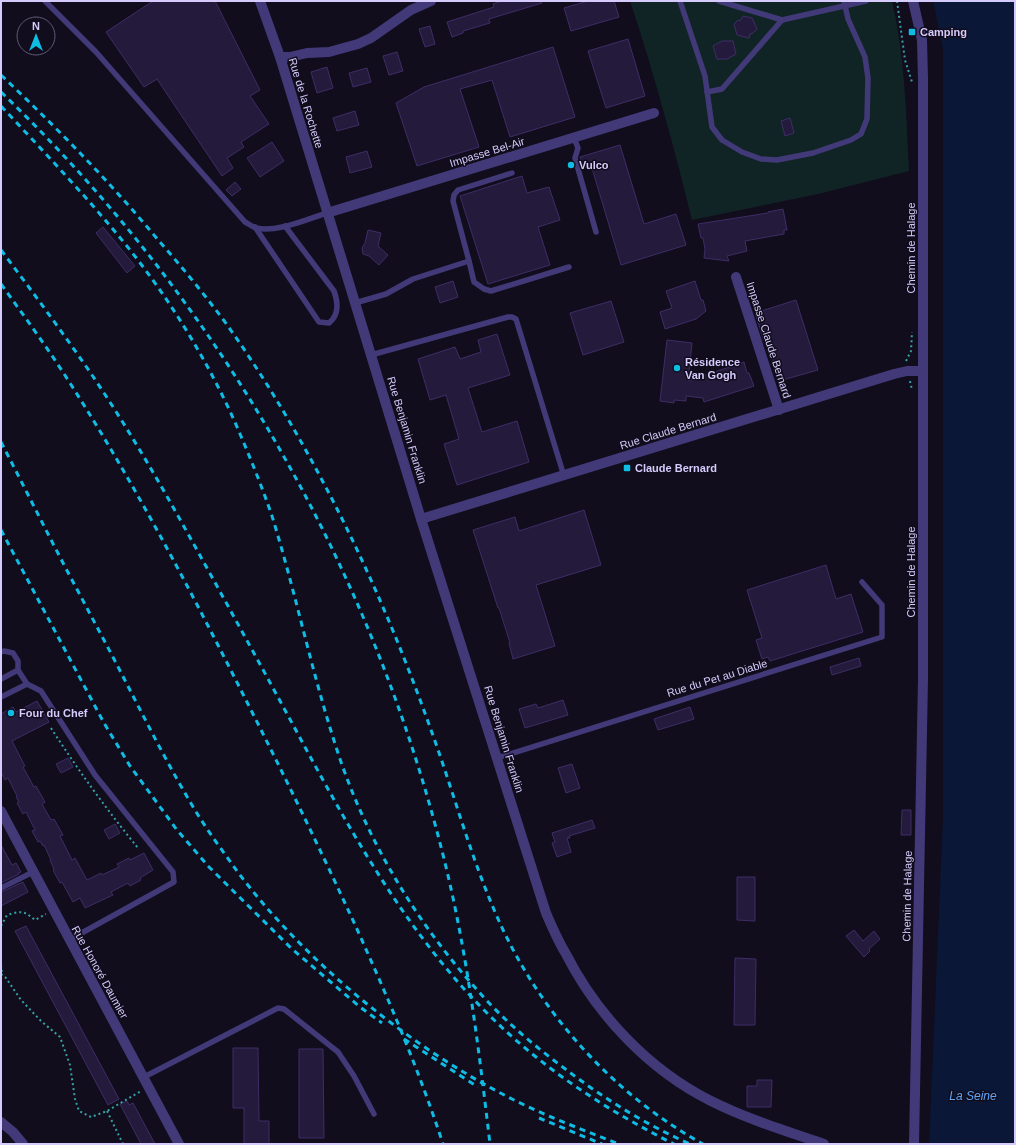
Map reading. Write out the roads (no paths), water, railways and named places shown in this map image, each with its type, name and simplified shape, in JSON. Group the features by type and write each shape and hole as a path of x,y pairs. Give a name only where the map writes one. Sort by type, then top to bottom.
{"street":[{"name":"Rue de la Rochette","path":"260,1 280,57 327,213"},
{"path":"280,57 290,57 307,53 329,52 358,44 371,38 411,10 431,1"},
{"name":"Chemin de Halage","path":"913,1 922,40 923,79 923,729 914,1144"},
{"name":"Impasse Bel-Air","path":"327,213 654,113"},
{"name":"Rue Benjamin Franklin","path":"327,213 421,519 546,913 566,955 602,1010 624,1036 668,1075 704,1097 755,1121 824,1144"},
{"name":"Impasse Claude Bernard","path":"736,278 779,410"},
{"name":"Rue Claude Bernard","path":"421,519 894,374 907,371 923,371"},
{"name":"Rue Honoré Daumier","path":"1,811 179,1144"},
{"path":"1,1122 13,1132 23,1144"}],"lane":[{"path":"45,1 96,52 245,222 255,227 264,229 284,226 327,213"},
{"path":"680,1 705,76 712,127 722,140 742,152 761,158 777,160 813,153 851,140 861,134 867,119 868,78 865,57 848,19 844,3"},
{"path":"719,1 782,20 844,3 866,1"},
{"path":"707,92 722,89 782,20"},
{"path":"574,138 578,148 575,158 596,232"},
{"path":"512,173 458,190 454,195 453,201 474,282 491,292 569,267"},
{"path":"255,227 319,322 329,323 334,319 336,313 337,300 334,291 284,226"},
{"path":"355,303 386,294 413,279 469,261"},
{"path":"371,355 512,317 516,320 564,476"},
{"name":"Rue du Pet au Diable","path":"497,758 882,637 882,605 862,582"},
{"path":"1,652 4,650 13,652 18,661 18,670 27,684 41,690 95,775 173,872 174,882 69,940"},
{"path":"1,679 18,670"},
{"path":"1,697 27,684"},
{"path":"1,888 34,872"},
{"path":"144,1077 278,1008 284,1009 338,1052 354,1076 374,1114"}],"water":[{"name":"La Seine","path":"933,1 1015,1 1015,1144 929,1144 943,819 943,49"}],"railway":[{"path":"1,75 63,135 140,219 184,271 225,322 269,387 296,432 347,529 386,614 420,701 489,898 516,955 536,988 558,1019 583,1049 610,1076 639,1101 670,1124 703,1144"},
{"path":"1,92 80,174 153,260 219,352 279,448 332,548 377,651 415,758 446,867 467,971 490,1144"},
{"path":"1,106 81,192 142,265 186,329 223,397 259,480 272,516 330,729 340,759 367,826 402,889 422,920 443,949 490,1004 548,1056 612,1102 658,1129 690,1144"},
{"path":"1,250 81,359 131,436 246,638 340,811 362,848 409,920 462,987 512,1037 555,1072 578,1088 625,1118 674,1144"},
{"path":"1,284 68,380 118,461 142,502 209,628 292,792 356,927 402,1034 424,1089 443,1144"},
{"path":"1,442 176,778 212,836 264,905 294,938 327,970 362,1000 436,1055 512,1099 551,1117 619,1144"},
{"path":"1,530 104,723 130,766 177,830 209,867 292,949 360,1007 382,1023"},
{"path":"404,1039 478,1087"},
{"path":"539,1118 602,1144"}],"place":[{"name":"Camping","path":"912,32"},
{"name":"Vulco","path":"571,165"},
{"name":"Résidence Van Gogh","path":"677,368"},
{"name":"Claude Bernard","path":"627,468"},
{"name":"Four du Chef","path":"11,713"}]}
